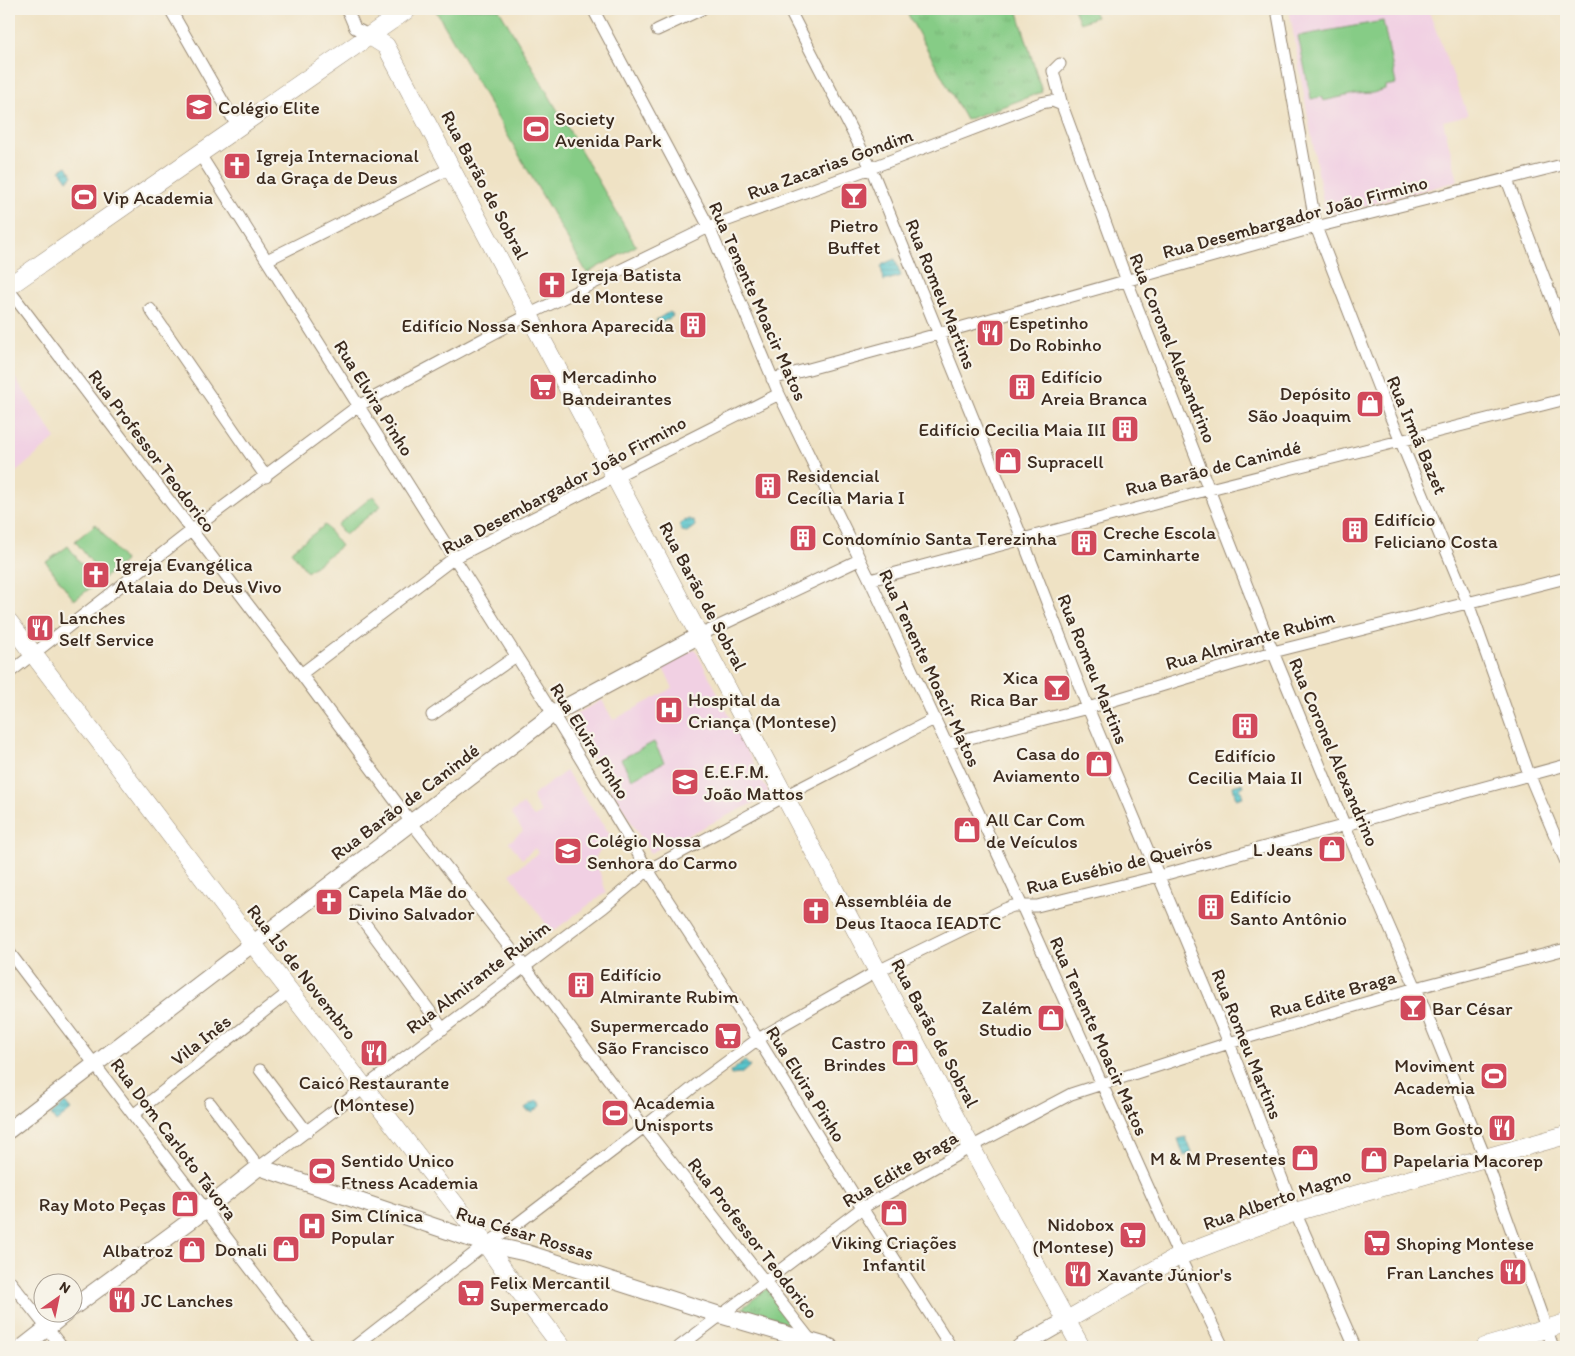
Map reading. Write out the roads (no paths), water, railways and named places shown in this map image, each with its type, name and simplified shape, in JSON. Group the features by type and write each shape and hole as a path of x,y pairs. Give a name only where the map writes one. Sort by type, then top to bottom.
{"main road":[{"path":"9,286 408,9"},
{"name":"Rua Barão de Sobral","path":"370,36 386,46 971,1147 1081,1347"},
{"name":"Rua 15 de Novembro","path":"9,622 252,944 486,1244 562,1347"},
{"name":"Rua Barão de Canindé","path":"9,1130 553,714 700,635"},
{"name":"Rua Alberto Magno","path":"1020,1347 1179,1256 1295,1212 1566,1135"},
{"name":"Rua César Rossas","path":"259,1167 486,1244 527,1253 813,1344 830,1347"},
{"name":"Rua Almirante Rubim","path":"82,1301 205,1210 259,1167"},
{"path":"1485,1347 1566,1323"},
{"path":"23,1347 51,1324"}],"street":[{"path":"170,9 237,126"},
{"name":"Rua Barão de Sobral","path":"347,9 355,28 370,36"},
{"name":"Rua Tenente Moacir Matos","path":"593,9 709,227 772,379 870,580 1022,906 1179,1256 1224,1347"},
{"path":"657,30 702,9"},
{"name":"Rua Romeu Martins","path":"789,9 871,168 1022,538 1088,708 1229,1043 1295,1212 1355,1347"},
{"name":"Rua Irmã Bazet","path":"1277,9 1316,227 1381,394 1468,602 1529,774 1566,862"},
{"name":"Rua Coronel Alexandrino","path":"1060,64 1053,71 1062,105 1127,281 1273,652 1344,824 1416,988 1485,1157 1553,1347"},
{"name":"Rua Zacarias Gondim","path":"9,673 191,531 266,477 358,406 530,314 709,227 1041,103 1052,101 1062,105"},
{"name":"Rua Elvira Pinho","path":"199,153 553,714 648,870 758,1040 951,1347"},
{"name":"Rua Desembargador João Firmino","path":"772,379 1316,227 1566,164"},
{"path":"267,260 451,168"},
{"path":"1507,180 1566,335"},
{"name":"Rua Professor Teodorico","path":"9,290 411,822 525,967 644,1127 813,1344"},
{"path":"150,309 266,477"},
{"name":"Rua Desembargador João Firmino","path":"301,674 454,558 779,394"},
{"name":"Rua Barão de Canindé","path":"870,580 1210,489 1566,400"},
{"name":"Rua Barão de Canindé","path":"700,635 859,560"},
{"name":"Rua Almirante Rubim","path":"946,744 1088,708 1273,652 1566,578"},
{"path":"432,715 516,656"},
{"name":"Rua Almirante Rubim","path":"259,1167 604,907 648,870 934,719"},
{"name":"Rua Eusébio de Queirós","path":"354,1347 486,1244 513,1227 701,1081 758,1040 878,971 1005,909 1037,906 1159,876 1566,765"},
{"path":"356,910 443,1029"},
{"name":"Rua Edite Braga","path":"679,1347 862,1208 1071,1094 1229,1043 1416,988 1566,949"},
{"name":"Rua Dom Carloto Távora","path":"9,952 310,1347"},
{"name":"Vila Inês","path":"133,1115 290,991"},
{"path":"260,1070 307,1132"},
{"path":"210,1103 259,1167"},
{"path":"9,1280 62,1347"}],"water":[{"path":"67,166 73,176 67,180 60,170"},
{"path":"895,259 901,276 884,281 881,267 883,264"},
{"path":"669,312 673,315 672,317 658,324 656,320"},
{"path":"689,519 694,521 695,526 687,532 681,531 680,525"},
{"path":"1243,783 1244,786 1240,788 1243,797 1236,799 1233,786"},
{"path":"745,1061 750,1066 741,1074 731,1075 730,1072"},
{"path":"537,1100 541,1106 532,1113 528,1112 525,1108"},
{"path":"65,1103 71,1110 56,1122 51,1115"},
{"path":"1186,1137 1192,1153 1184,1156 1178,1139"}],"place":[{"name":"Colégio Elite","path":"199,107"},
{"name":"Society Avenida Park","path":"536,129"},
{"name":"Igreja Internacional da Graça de Deus","path":"237,166"},
{"name":"Pietro Buffet","path":"854,196"},
{"name":"Vip Academia","path":"84,197"},
{"name":"Igreja Batista de Montese","path":"552,285"},
{"name":"Edifício Nossa Senhora Aparecida","path":"693,325"},
{"name":"Espetinho Do Robinho","path":"990,333"},
{"name":"Mercadinho Bandeirantes","path":"543,387"},
{"name":"Edifício Areia Branca","path":"1022,387"},
{"name":"Depósito São Joaquim","path":"1370,404"},
{"name":"Edifício Cecilia Maia III","path":"1125,429"},
{"name":"Supracell","path":"1008,461"},
{"name":"Residencial Cecília Maria I","path":"768,486"},
{"name":"Edifício Feliciano Costa","path":"1355,530"},
{"name":"Condomínio Santa Terezinha","path":"803,538"},
{"name":"Creche Escola Caminharte","path":"1084,543"},
{"name":"Igreja Evangélica Atalaia do Deus Vivo","path":"96,575"},
{"name":"Lanches Self Service","path":"40,628"},
{"name":"Xica Rica Bar","path":"1057,688"},
{"name":"Hospital da Criança (Montese)","path":"669,710"},
{"name":"Edifício Cecilia Maia II","path":"1245,726"},
{"name":"Casa do Aviamento","path":"1099,764"},
{"name":"E.E.F.M. João Mattos","path":"685,782"},
{"name":"All Car Com de Veículos","path":"967,830"},
{"name":"L Jeans","path":"1332,849"},
{"name":"Colégio Nossa Senhora do Carmo","path":"568,851"},
{"name":"Capela Mãe do Divino Salvador","path":"329,902"},
{"name":"Edifício Santo Antônio","path":"1211,907"},
{"name":"Assembléia de Deus Itaoca IEADTC","path":"816,911"},
{"name":"Edifício Almirante Rubim","path":"581,985"},
{"name":"Bar César","path":"1413,1008"},
{"name":"Zalém Studio","path":"1051,1018"},
{"name":"Supermercado São Francisco","path":"728,1036"},
{"name":"Caicó Restaurante (Montese)","path":"374,1053"},
{"name":"Castro Brindes","path":"905,1053"},
{"name":"Moviment Academia","path":"1494,1076"},
{"name":"Academia Unisports","path":"615,1113"},
{"name":"Bom Gosto","path":"1502,1128"},
{"name":"M & M Presentes","path":"1305,1158"},
{"name":"Papelaria Macorep","path":"1374,1160"},
{"name":"Sentido Unico Ftness Academia","path":"322,1171"},
{"name":"Ray Moto Peças","path":"185,1204"},
{"name":"Viking Criações Infantil","path":"894,1213"},
{"name":"Sim Clínica Popular","path":"312,1226"},
{"name":"Nidobox (Montese)","path":"1133,1235"},
{"name":"Shoping Montese","path":"1377,1243"},
{"name":"Donali","path":"286,1249"},
{"name":"Albatroz","path":"192,1250"},
{"name":"Fran Lanches","path":"1513,1272"},
{"name":"Xavante Júnior's","path":"1078,1274"},
{"name":"Felix Mercantil Supermercado","path":"471,1293"},
{"name":"JC Lanches","path":"122,1300"}]}
